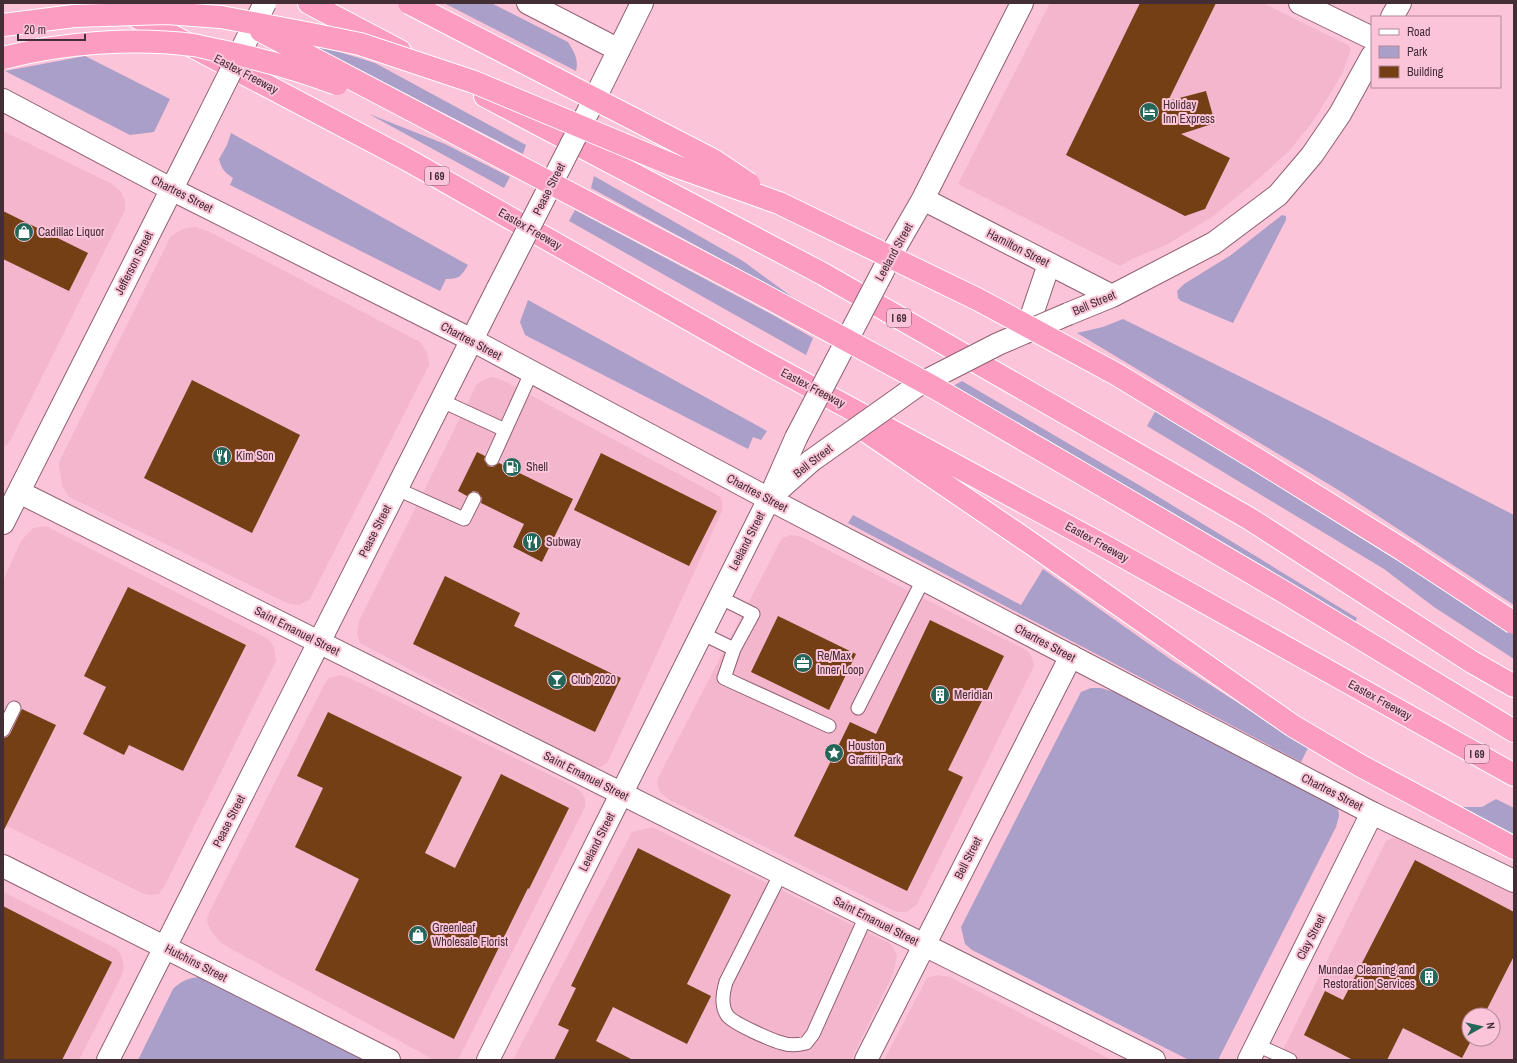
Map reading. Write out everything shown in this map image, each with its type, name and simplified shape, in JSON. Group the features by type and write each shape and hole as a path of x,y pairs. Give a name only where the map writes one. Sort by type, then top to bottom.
{"highway":[{"name":"Eastex Freeway","path":"110,3 406,159 759,359 1108,548 1514,775"},
{"path":"209,3 424,118 754,290 928,384 1284,592 1514,731"},
{"name":"I 69","path":"309,3 830,278 1250,519 1472,662 1514,686"},
{"path":"409,3 713,160 779,204"},
{"path":"3,25 74,16 166,13 221,18 360,44 474,82 675,166 779,204 977,299 1116,374 1265,464 1403,550 1514,624"},
{"path":"3,58 76,45 131,41 193,45 254,58 301,71 424,118"},
{"path":"759,359 1038,548 1293,726 1361,766 1514,848"}],"street":[{"name":"Jefferson Street","path":"3,523 265,3"},
{"path":"528,3 618,50"},
{"name":"Pease Street","path":"108,1060 642,3"},
{"name":"Leeland Street","path":"488,1060 769,499 796,438 896,246 923,199 1022,3"},
{"path":"1300,3 1371,38"},
{"path":"1393,16 1400,3"},
{"name":"Bell Street","path":"769,499 811,461 918,385 998,344 1112,296 1214,244 1278,195 1312,155 1340,114 1371,58"},
{"name":"Chartres Street","path":"3,100 171,189 472,340 923,580 1372,813 1514,881"},
{"name":"Hamilton Street","path":"923,199 1112,296"},
{"path":"1026,332 1049,264"},
{"name":"Saint Emanuel Street","path":"19,492 1154,1060"},
{"name":"Bell Street","path":"866,1060 1071,656"},
{"name":"Clay Street","path":"1253,1052 1372,813"},
{"name":"Hutchins Street","path":"3,866 389,1060"}],"lane":[{"path":"492,459 531,372"},
{"path":"442,401 505,430"},
{"path":"397,489 464,519 474,499"},
{"path":"858,708 923,580"},
{"path":"720,597 753,614 734,649 724,678 829,726"},
{"path":"701,633 734,649"},
{"path":"3,730 14,708"},
{"path":"781,873 726,982 723,1004 726,1014 732,1021 782,1043 793,1045 806,1043 813,1034 866,916"},
{"path":"1253,1052 1290,1060"}],"shaded area":[{"path":"1050,3 1263,3 1348,45 1351,49 1342,74 1314,120 1289,151 1215,215 1168,244 1132,259 1120,266 958,184"},
{"path":"3,131 112,184 121,192 125,200 125,210 10,441 3,449"},
{"path":"196,227 210,232 420,342 427,352 429,365 313,593 309,600 299,605 289,604 69,497 62,485 59,465 60,460 171,236 183,229"},
{"path":"492,377 502,380 712,492 720,497 722,502 722,511 610,757 607,763 601,767 593,767 360,643 357,633 359,621 477,384"},
{"path":"46,526 268,639 274,647 276,661 164,887 159,894 144,894 3,824 3,581 21,541 33,528"},
{"path":"791,535 802,537 1028,651 1033,660 1034,666 917,904 907,912 896,912 668,799 660,792 657,784 658,778 782,538"},
{"path":"341,675 348,677 573,786 581,792 585,799 585,807 457,1060 434,1060 221,943 213,934 208,924 207,919 210,911 323,687 329,678"},
{"path":"652,827 891,944 897,955 893,974 851,1060 513,1060 632,832"},
{"path":"1397,837 1405,839 1514,894 1514,1060 1278,1060 1386,841"},
{"path":"3,892 117,949 122,957 124,969 121,977 79,1060 3,1060"},
{"path":"938,975 950,977 1112,1060 884,1060 927,978"}],"green space":[{"path":"444,3 491,3 568,42 576,59 576,71"},
{"path":"304,41 375,63 526,145 523,154"},
{"path":"85,56 170,99 154,132 130,135 5,71"},
{"path":"369,114 445,144 510,177 504,188"},
{"path":"231,133 468,265 464,272 460,276 446,279 440,291 230,185 233,178 224,170 219,159 227,145"},
{"path":"594,176 743,261 799,302 591,188"},
{"path":"575,210 773,315 813,338 806,355 569,221"},
{"path":"1282,215 1286,216 1286,220 1233,323 1181,301 1178,298 1177,291 1184,284 1231,255"},
{"path":"528,300 767,431 761,440 753,437 748,449 525,335 520,322"},
{"path":"1123,319 1318,415 1514,515 1514,605 1340,491 1077,333 1103,327"},
{"path":"962,381 1144,488 1357,618 1355,623 953,386"},
{"path":"1156,410 1514,632 1514,659 1434,607 1384,569 1147,426"},
{"path":"853,515 1021,605 1043,569 1173,661 1308,748 1301,762 848,523"},
{"path":"1091,688 1101,688 1114,692 1338,807 1339,816 1336,827 1218,1060 1189,1060 972,950 965,944 961,927 1081,692"},
{"path":"1496,799 1514,808 1514,834 1459,807 1482,807"},
{"path":"199,977 366,1060 138,1060 173,989 185,980"}],"building":[{"name":"Holiday Inn Express","path":"1140,3 1216,3 1168,101 1206,91 1215,123 1181,134 1230,158 1205,209 1185,216 1066,155"},
{"name":"Cadillac Liquor","path":"3,211 88,253 69,291 3,259"},
{"name":"Kim Son","path":"192,380 300,435 252,533 144,478"},
{"path":"477,452 485,456 484,460 488,466 493,467 499,463 573,499 542,562 513,547 524,524 481,503 482,498 478,492 473,491 467,496 458,491"},
{"path":"601,453 717,511 689,566 574,510"},
{"path":"445,576 520,613 514,626 621,678 595,732 413,644"},
{"path":"128,587 246,645 183,771 129,745 124,755 83,734 106,687 84,676"},
{"name":"Re/Max Inner Loop","path":"778,616 856,654 829,710 751,672"},
{"path":"930,620 1004,656 948,770 963,777 907,891 794,836 850,722 876,734"},
{"path":"22,709 56,725 3,832 3,738 10,734"},
{"path":"328,712 462,777 425,853 455,868 501,774 569,808 454,1039 315,970 359,879 295,847 323,788 297,776"},
{"path":"638,848 731,895 687,984 711,996 687,1044 613,1007 596,1041 633,1060 554,1060 569,1030 558,1025 576,988 571,986"},
{"name":"Mundae Cleaning and Restoration Services","path":"1415,860 1514,912 1514,956 1488,1007 1461,1007 1461,1047 1468,1047 1462,1058 1403,1028 1387,1060 1353,1060 1304,1035 1325,991 1343,1000"},
{"path":"3,906 112,962 62,1060 3,1060"}],"place":[{"name":"Holiday Inn Express","path":"1149,112"},
{"name":"Cadillac Liquor","path":"24,232"},
{"name":"Kim Son","path":"222,456"},
{"name":"Shell","path":"512,467"},
{"name":"Subway","path":"532,542"},
{"name":"Re/Max Inner Loop","path":"803,663"},
{"name":"Club 2020","path":"557,680"},
{"name":"Meridian","path":"940,695"},
{"name":"Houston Graffiti Park","path":"834,753"},
{"name":"Greenleaf Wholesale Florist","path":"418,935"},
{"name":"Mundae Cleaning and Restoration Services","path":"1429,977"}]}
